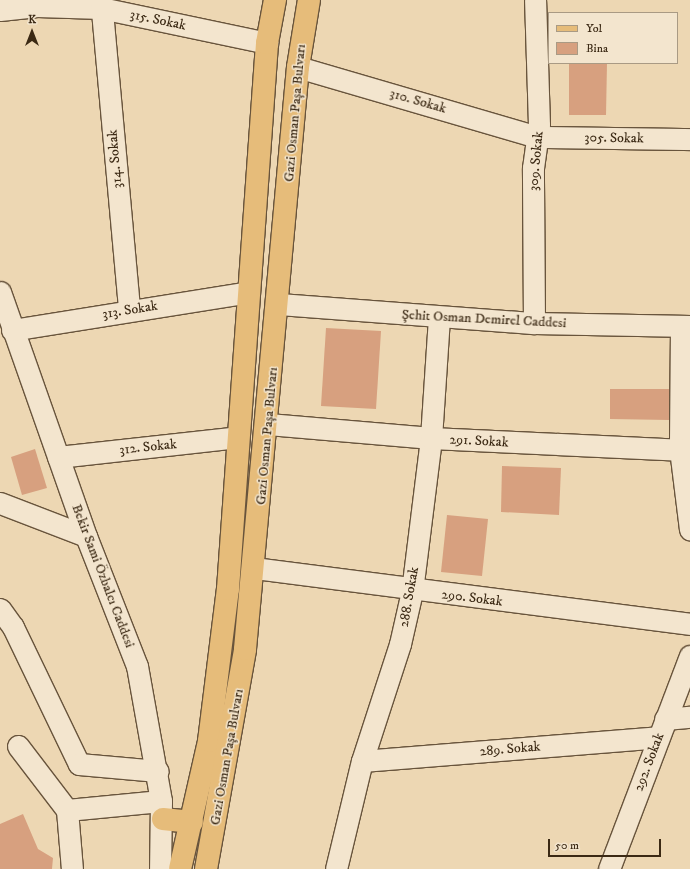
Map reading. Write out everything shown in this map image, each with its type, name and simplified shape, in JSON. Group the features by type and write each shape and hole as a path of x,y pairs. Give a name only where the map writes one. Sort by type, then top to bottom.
{"main road":[{"name":"Gazi Osman Paşa Bulvarı","path":"180,869 192,822 215,700 228,588 267,43 275,0"},
{"name":"Gazi Osman Paşa Bulvarı","path":"206,868 236,716 254,568 279,304 298,67 308,0"},
{"path":"162,810 192,822"}],"street":[{"name":"309. Sokak","path":"534,323 533,168 538,137 535,0"},
{"name":"315. Sokak","path":"7,6 101,4 267,43"},
{"name":"314. Sokak","path":"101,4 129,309"},
{"name":"310. Sokak","path":"298,67 538,137"},
{"name":"305. Sokak","path":"538,137 690,139"},
{"name":"Bekir Sami Özbalcı Caddesi","path":"0,292 12,330 86,536 137,666 158,770 162,810 160,869"},
{"name":"313. Sokak","path":"12,330 129,309 249,292"},
{"name":"Şehit Osman Demirel Caddesi","path":"279,304 534,323 686,326"},
{"name":"288. Sokak","path":"336,869 362,761 400,644 412,591 431,438 439,317"},
{"path":"686,326 685,450 690,530"},
{"name":"291. Sokak","path":"268,424 431,438 685,450"},
{"name":"312. Sokak","path":"58,457 238,437"},
{"path":"0,503 86,536"},
{"name":"290. Sokak","path":"254,568 412,591 690,624"},
{"path":"0,609 13,627 78,764 158,770"},
{"name":"292. Sokak","path":"609,869 690,656"},
{"name":"289. Sokak","path":"362,761 662,728 690,717"},
{"path":"18,746 67,810 72,869"},
{"path":"67,810 162,810"}],"building":[{"path":"569,64 607,64 606,115 569,115"},
{"path":"326,328 381,331 376,409 321,406"},
{"path":"610,389 669,389 669,420 610,419"},
{"path":"35,449 47,488 22,495 11,457"},
{"path":"502,466 561,468 559,515 501,512"},
{"path":"447,515 488,519 482,576 441,572"},
{"path":"23,814 38,849 53,858 52,869 0,869 0,824"}]}
